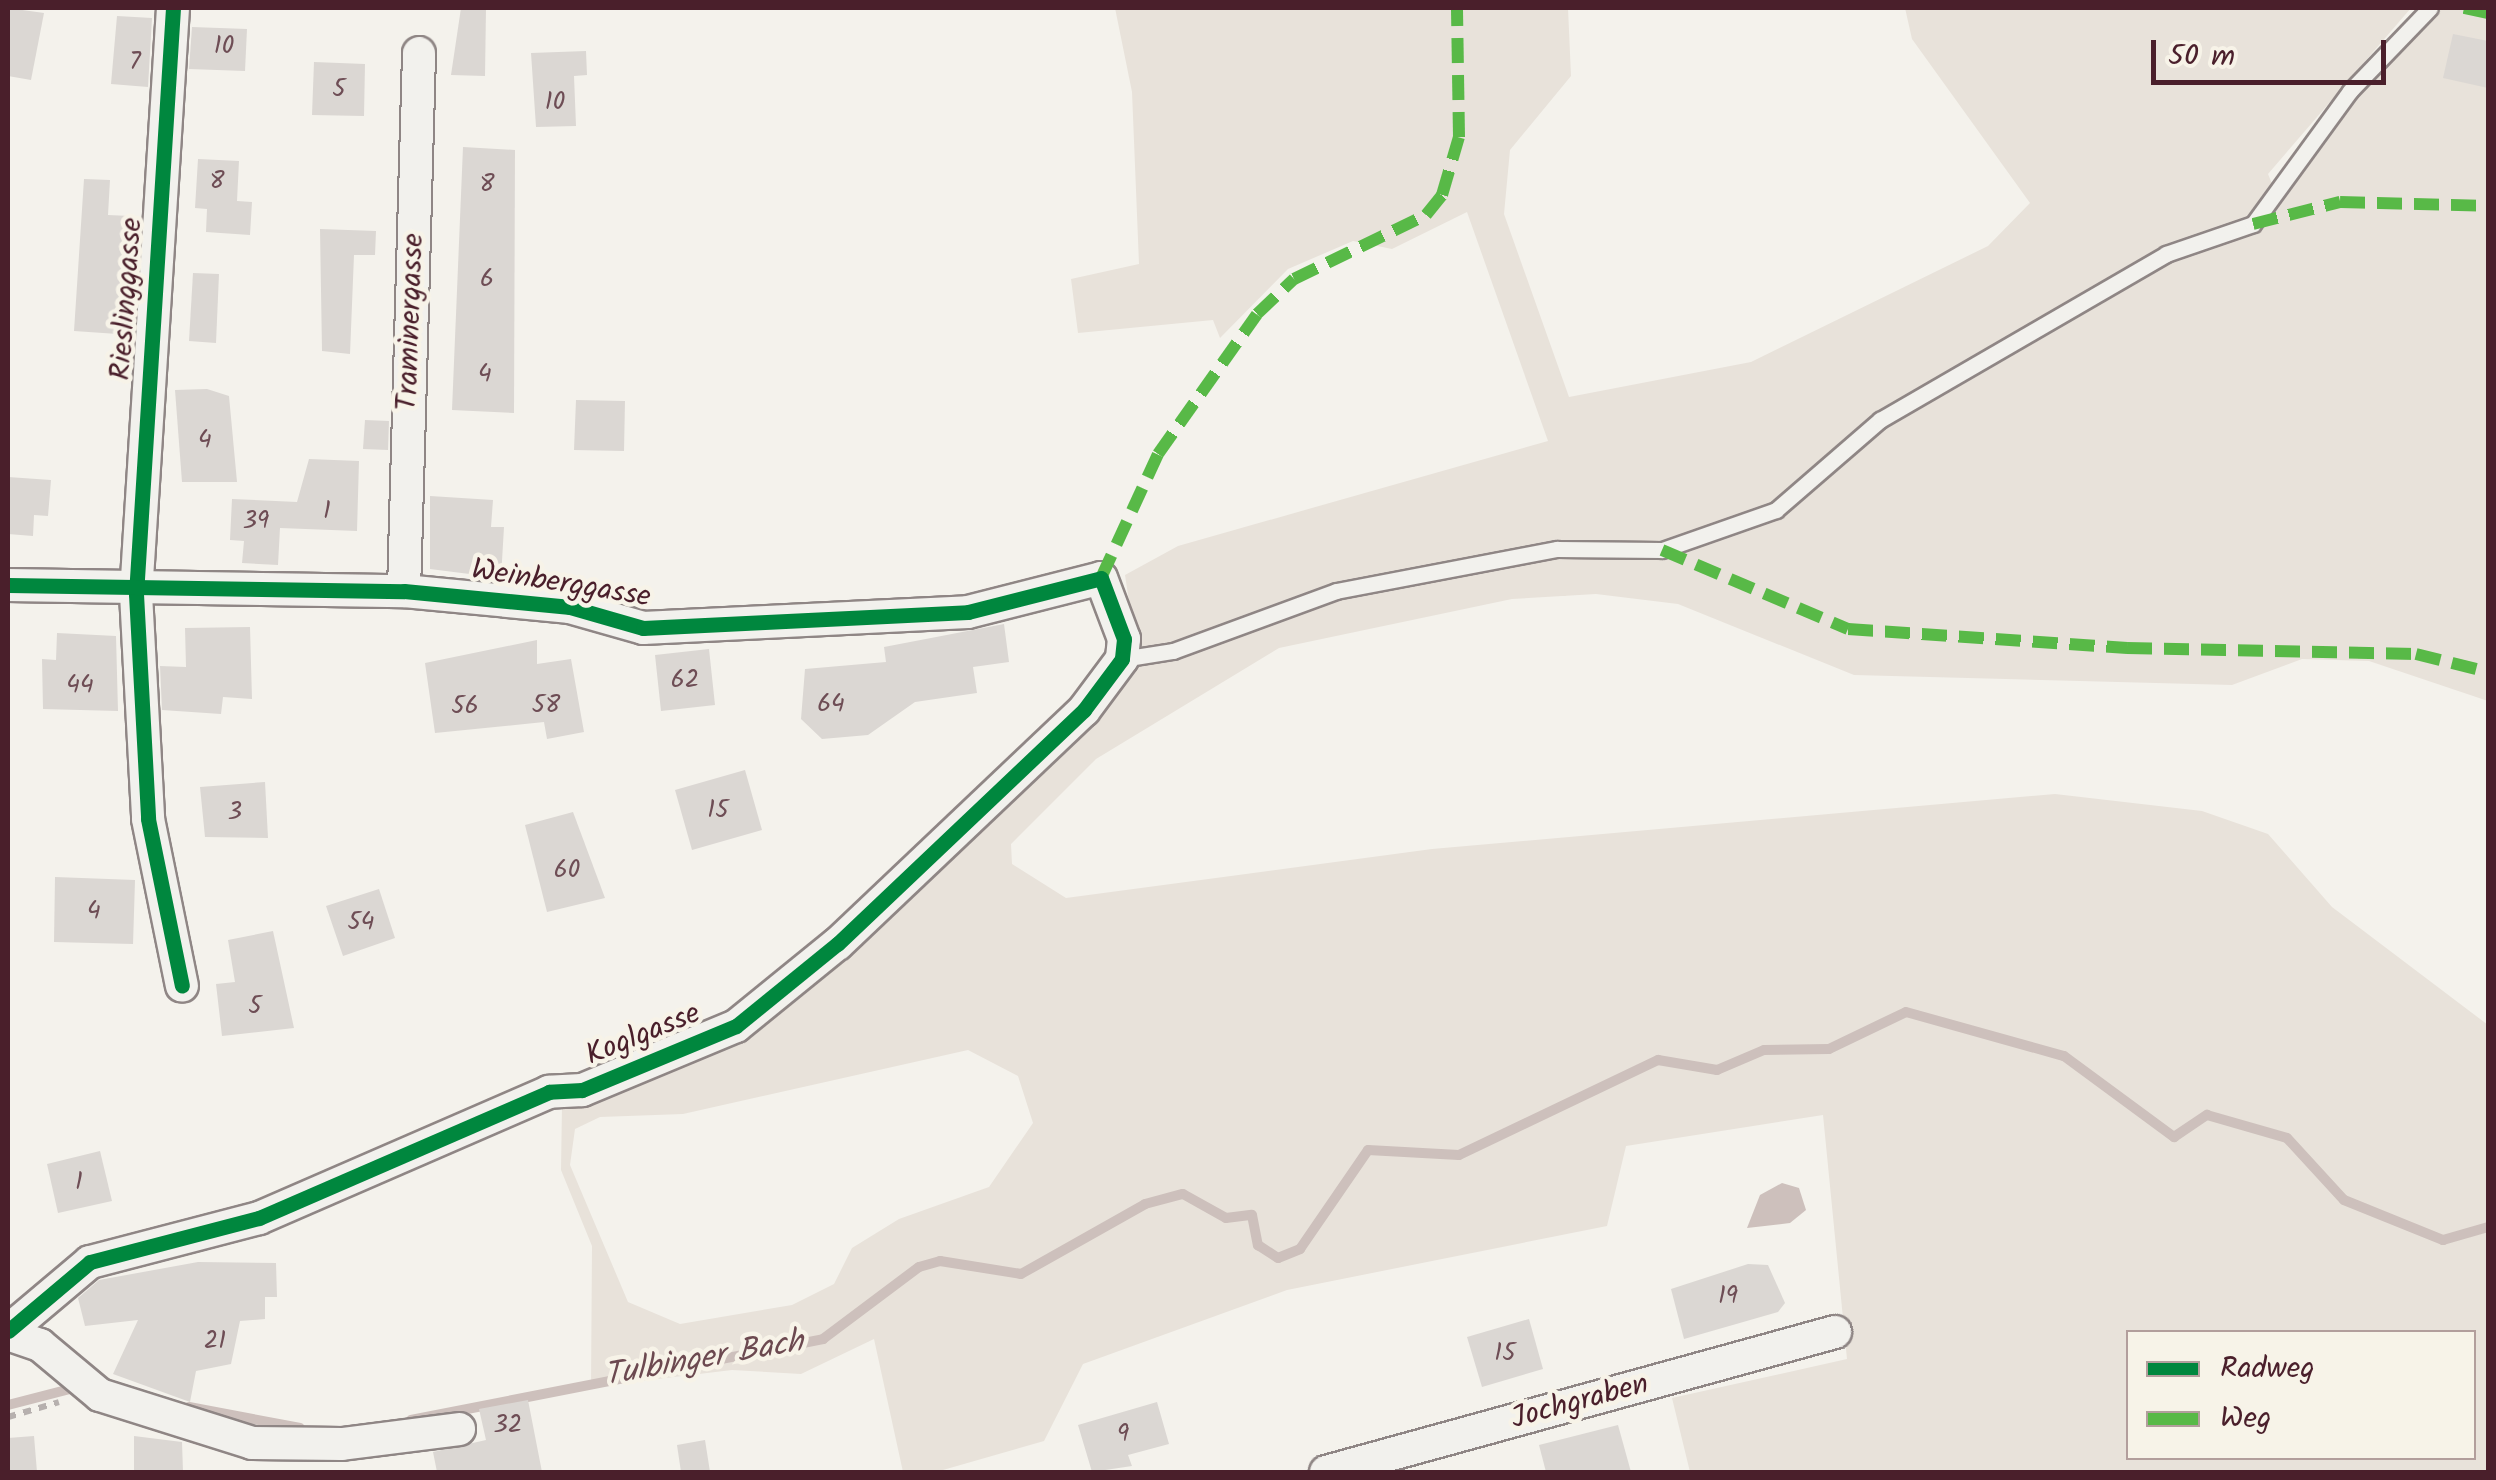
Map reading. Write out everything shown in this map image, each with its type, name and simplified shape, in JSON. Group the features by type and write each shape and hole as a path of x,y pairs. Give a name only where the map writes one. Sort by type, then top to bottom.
{"street":[{"name":"Rieslinggasse","path":"173,8 136,594 148,819 182,986"},
{"name":"Traminergasse","path":"404,590 419,53"},
{"name":"Weinberggasse","path":"8,585 136,594 404,590 570,607 644,628 968,612 1101,578 1120,620 1122,660"},
{"name":"Koglgasse","path":"8,1332 90,1262 259,1218 549,1092 582,1090 736,1026 1016,776 1122,660"},
{"path":"8,1332 40,1344 100,1396 252,1443 342,1444 459,1430"},
{"name":"Jochgraben","path":"1326,1472 1834,1332"}],"lane":[{"path":"1122,660 1174,651 1336,591 1557,549 1662,550 1776,510 1880,420 2166,254 2253,224 2350,91 2430,8"}],"path":[{"path":"8,1417 100,1396"}],"shaded area":[{"path":"1115,8 1568,8 1571,76 1510,150 1504,214 1569,397 1751,362 1988,246 2030,203 1912,39 1905,8 2411,8 2268,174 2279,201 2352,97 2437,8 2488,8 2488,701 2369,661 2302,659 2232,685 1854,675 1678,604 1596,594 1512,599 1279,648 1096,759 1011,844 1012,864 1066,898 1432,849 2055,794 2202,811 2268,834 2332,907 2488,1025 2488,1472 1690,1472 1672,1398 1847,1359 1823,1115 1626,1146 1607,1226 1287,1290 1083,1364 1044,1441 936,1472 903,1472 874,1339 801,1374 732,1370 591,1387 592,1246 561,1170 562,1106 714,1048 1111,692 1133,628 1125,575 1178,546 1548,441 1467,212 1392,249 1353,241 1288,269 1220,338 1213,320 1078,333 1071,279 1139,264 1132,92","holes":["968,1050 1018,1076 1033,1123 989,1187 899,1219 852,1248 834,1284 792,1305 680,1324 628,1302 570,1165 575,1129 600,1117 683,1114"]},
{"path":"1782,1183 1799,1188 1806,1210 1790,1223 1747,1228 1760,1195"}],"building":[{"path":"8,8 44,13 31,80 8,76"},
{"path":"461,8 486,8 485,76 451,75"},
{"path":"117,16 152,18 148,87 111,84"},
{"path":"192,27 247,29 245,71 189,69"},
{"path":"2453,34 2488,41 2488,88 2443,78"},
{"path":"586,51 587,75 574,76 576,126 536,127 531,53"},
{"path":"314,62 365,64 364,116 312,115"},
{"path":"463,147 515,150 514,413 452,410"},
{"path":"198,159 239,161 237,201 252,202 250,235 206,232 207,209 195,208"},
{"path":"84,179 110,180 108,215 130,216 132,335 74,331"},
{"path":"320,229 376,231 375,255 354,255 350,354 322,351"},
{"path":"193,273 219,274 216,343 189,341"},
{"path":"207,389 229,396 237,482 182,482 175,390"},
{"path":"576,400 625,401 624,451 574,450"},
{"path":"365,420 389,421 388,450 363,449"},
{"path":"309,459 359,461 357,531 280,528 278,565 242,563 244,541 230,540 232,499 297,502"},
{"path":"8,477 51,480 48,516 34,515 33,536 8,534"},
{"path":"430,496 493,500 491,527 504,527 501,578 430,569"},
{"path":"1004,624 1009,662 973,667 977,693 915,702 868,735 822,739 801,719 805,669 886,662 884,647"},
{"path":"250,627 252,699 223,697 221,714 162,710 160,666 186,667 185,628"},
{"path":"57,633 116,636 118,711 43,709 42,659 56,660"},
{"path":"537,640 537,664 571,659 584,732 547,739 544,722 435,733 425,663"},
{"path":"709,649 715,705 661,711 655,655"},
{"path":"745,770 762,830 692,850 675,790"},
{"path":"265,782 268,838 205,837 200,787"},
{"path":"573,812 605,898 547,912 525,825"},
{"path":"55,877 135,880 133,944 54,942"},
{"path":"379,889 395,938 343,956 326,906"},
{"path":"273,931 294,1028 222,1036 216,984 235,982 228,940"},
{"path":"100,1151 112,1201 58,1213 47,1164"},
{"path":"198,1262 276,1263 277,1297 265,1297 265,1319 240,1321 231,1364 196,1371 190,1402 113,1374 138,1320 85,1326 78,1298 99,1280"},
{"path":"1748,1264 1768,1265 1785,1303 1778,1312 1684,1339 1671,1289"},
{"path":"1529,1319 1543,1369 1482,1387 1467,1337"},
{"path":"528,1400 542,1472 437,1472 433,1452 486,1440 479,1409"},
{"path":"1157,1402 1169,1444 1128,1455 1132,1466 1092,1472 1078,1425"},
{"path":"1618,1425 1631,1472 1546,1472 1539,1445"},
{"path":"34,1436 37,1472 8,1472 8,1438"},
{"path":"134,1436 182,1442 183,1472 134,1472"},
{"path":"705,1440 710,1472 681,1472 677,1445"}],"waterway":[{"name":"Tulbinger Bach","path":"411,1420 823,1339 919,1267 940,1261 1021,1274 1145,1204 1183,1194 1226,1218 1252,1215 1258,1245 1278,1258 1300,1249 1368,1150 1459,1155 1658,1060 1717,1070 1764,1050 1829,1049 1906,1012 2064,1056 2174,1137 2207,1115 2287,1138 2344,1200 2443,1240 2488,1227"},
{"name":"Tulbinger Bach","path":"8,1405 70,1389"},
{"name":"Tulbinger Bach","path":"189,1407 300,1428"}],"marked path":[{"path":"1101,578 1158,454 1257,314 1294,279 1426,215 1442,195 1459,137 1457,8"},
{"path":"2464,8 2488,13"},
{"path":"2253,224 2340,202 2488,206"},
{"path":"1662,550 1848,629 2127,648 2416,654 2488,672"}],"cycle path":[{"path":"173,8 136,594 148,819 182,986"},
{"path":"8,585 404,591 570,607 643,628 968,612 1101,578 1124,639 1122,659 1084,710 837,944 736,1026 582,1090 549,1092 259,1218 90,1262 8,1331"}]}
